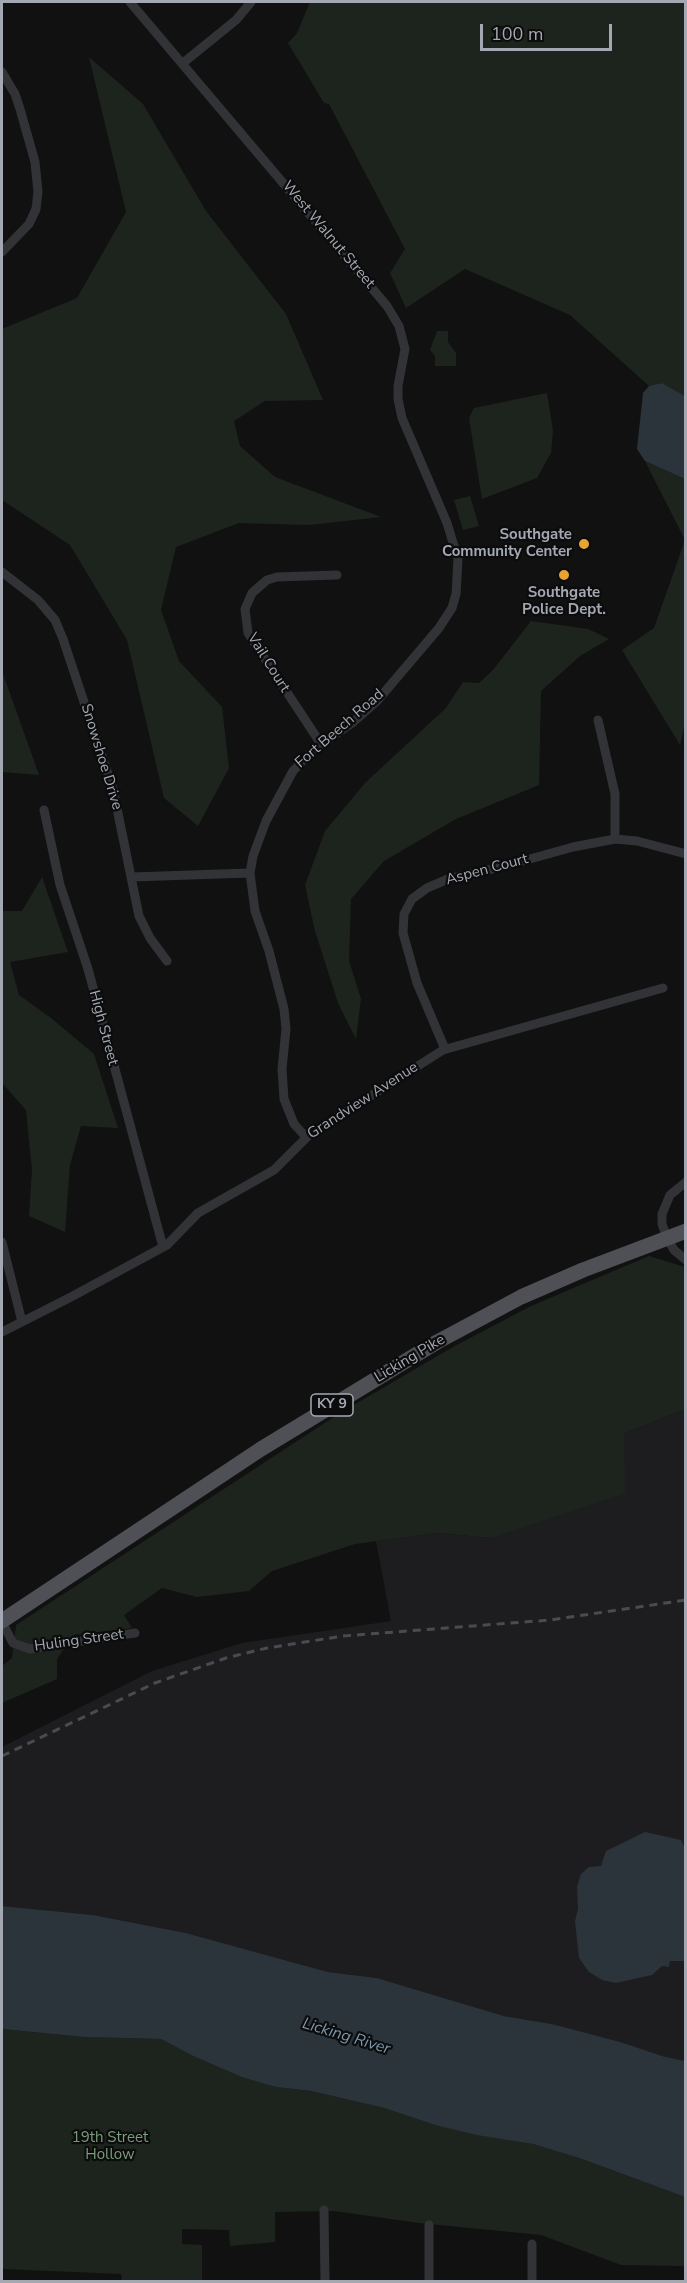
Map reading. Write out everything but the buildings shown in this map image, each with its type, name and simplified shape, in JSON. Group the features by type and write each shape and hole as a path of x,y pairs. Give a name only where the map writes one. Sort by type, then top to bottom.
{"main road":[{"name":"Licking Pike","path":"2,1621 261,1449 436,1342 521,1298 583,1270 686,1231"}],"street":[{"name":"West Walnut Street","path":"130,2 387,306 399,326 405,349 398,386 400,409 440,507"},
{"path":"183,63 236,20 251,2"},
{"path":"2,72 15,94 33,152 38,183 33,216 26,228 2,252"},
{"name":"Fort Beech Road","path":"306,1137 294,1124 284,1099 283,1002 255,912 250,873 260,835 285,783 301,762 377,701 425,646 449,614 456,594 458,559 440,507"},
{"name":"Snowshoe Drive","path":"2,572 38,600 49,612 63,639 113,789 139,916 150,938 167,961"},
{"name":"Vail Court","path":"321,744 248,633 245,609 257,587 267,580 277,577 337,575"},
{"path":"598,720 615,794 615,839"},
{"name":"High Street","path":"44,810 60,885 88,969 163,1247"},
{"name":"Aspen Court","path":"445,1048 417,983 403,933 404,914 412,899 427,888 448,879 573,847 615,839 637,841 686,854"},
{"path":"131,877 250,873"},
{"name":"Grandview Avenue","path":"2,1332 171,1243 198,1213 274,1170 306,1137 445,1048 663,988"},
{"path":"686,1182 670,1195 664,1204 662,1214 662,1224 667,1238 674,1250 686,1260"},
{"path":"2,1242 22,1322"},
{"name":"Huling Street","path":"2,1621 13,1643 30,1649 135,1633"},
{"path":"324,2210 325,2282"},
{"path":"429,2225 429,2282"},
{"path":"532,2244 532,2282"}],"shaded area":[{"path":"685,1409 685,2061 552,2024 504,2016 377,1978 328,1972 186,1933 93,1915 2,1906 2,1747 152,1671 242,1643 391,1621 376,1541 438,1533 490,1538 624,1434"}],"green space":[{"path":"310,2 685,2 685,396 662,383 649,386 570,315 465,269 406,308 390,273 405,249 329,104 324,103 288,43 297,33"},
{"path":"89,57 143,104 206,211 286,314 323,400 265,401 234,421 240,446 275,477 381,517 309,525 239,523 176,547 161,610 179,661 222,707 229,768 198,826 164,798 127,640 70,545 2,500 2,329 77,298 126,212"},
{"path":"437,331 448,331 448,342 456,353 456,366 435,366 435,356 430,350"},
{"path":"547,393 553,431 551,453 537,478 482,499 469,418 474,408"},
{"path":"645,461 685,479 686,719 680,745 622,650 654,628 685,540"},
{"path":"470,496 479,526 463,530 454,500"},
{"path":"531,621 588,629 609,639 580,656 541,691 539,785 456,819 384,861 351,899 349,961 361,999 356,1039 338,1003 315,931 305,885 325,831 365,783 446,708 463,682 479,683 493,670"},
{"path":"2,671 39,775 2,772"},
{"path":"42,877 68,952 10,962 19,995 94,1054 118,1128 81,1126 70,1165 65,1232 29,1216 32,1170 26,1110 2,1083 2,911 22,911"},
{"path":"649,1256 685,1267 685,1409 624,1434 625,1493 490,1538 438,1533 355,1544 272,1571 249,1591 197,1597 162,1588 124,1615 132,1628 73,1635 57,1659 57,1679 2,1703 2,1666 12,1658 16,1625 340,1413 453,1347 531,1306"},
{"name":"19th Street Hollow","path":"2,2029 83,2037 161,2039 191,2055 276,2087 311,2091 384,2108 435,2125 533,2144 582,2159 685,2197 685,2266 621,2265 541,2235 419,2223 334,2211 275,2212 275,2242 230,2246 229,2230 182,2229 182,2244 202,2245 202,2281 122,2281 121,2274 2,2269"}],"water":[{"path":"662,383 685,396 685,479 645,461 637,449 643,393 649,386"},
{"path":"645,1832 681,1840 685,1848 685,1961 670,1961 669,1967 662,1966 652,1975 616,1983 602,1980 589,1972 579,1958 575,1921 578,1909 577,1886 581,1874 589,1867 601,1866 606,1851"},
{"name":"Licking River","path":"2,1906 93,1915 186,1933 328,1972 377,1978 504,2016 552,2024 685,2061 685,2197 582,2159 533,2144 477,2135 435,2125 384,2108 311,2091 276,2087 242,2077 161,2039 83,2037 2,2029"}],"railway":[{"path":"2,1756 155,1683 226,1658 267,1648 343,1636 550,1620 686,1600"}],"place":[{"name":"Southgate Community Center","path":"584,544"},
{"name":"Southgate Police Dept.","path":"564,575"}]}
